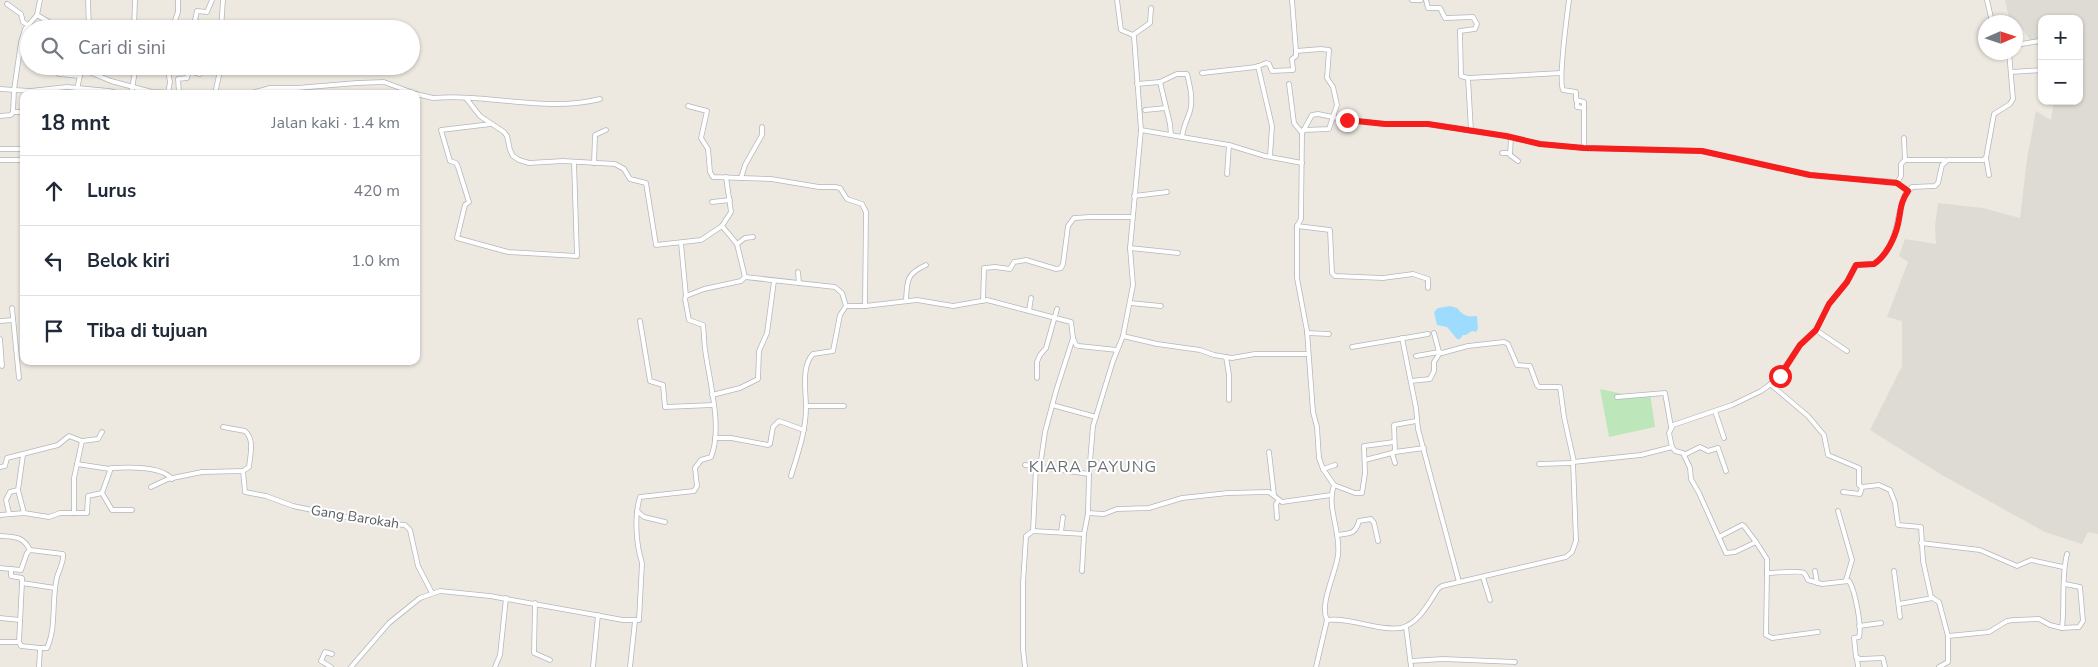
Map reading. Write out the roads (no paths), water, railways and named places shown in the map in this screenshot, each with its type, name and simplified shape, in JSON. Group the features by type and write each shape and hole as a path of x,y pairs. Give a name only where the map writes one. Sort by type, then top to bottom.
{"street":[{"path":"33,20 37,15 40,0"},
{"path":"88,0 89,20"},
{"path":"134,20 135,0"},
{"path":"175,20 178,12 178,0"},
{"path":"195,20 197,11 207,12 212,0"},
{"path":"222,20 223,0"},
{"path":"1117,0 1121,30 1133,35"},
{"path":"1202,73 1268,63 1272,71 1292,70 1292,59 1296,56 1296,51 1292,0"},
{"path":"1412,0 1421,0"},
{"path":"1426,0 1428,8 1440,8 1444,17 1473,17 1477,24 1475,29 1460,31 1461,76 1468,78 1561,73"},
{"path":"1569,0 1561,73 1562,88 1563,90 1576,92 1577,100 1583,101 1584,148"},
{"path":"1987,0 1990,15"},
{"path":"7,4 21,14 22,20"},
{"path":"1133,35 1150,23 1152,8"},
{"path":"37,15 46,20"},
{"path":"1082,571 1084,534 1088,513 1089,474 1096,416 1123,336 1133,285 1130,248 1142,110 1137,84 1133,35"},
{"path":"2023,44 2038,41"},
{"path":"13,112 20,42"},
{"path":"1289,84 1294,123 1303,131 1329,129 1337,105 1332,87 1327,78 1329,50 1296,51"},
{"path":"1989,175 1986,158 1994,114 2010,104 2013,99 2010,60"},
{"path":"1258,66 1272,126 1270,156"},
{"path":"2011,72 2038,70"},
{"path":"1137,84 1160,82 1177,74 1187,74 1190,89 1190,111 1184,123 1182,137"},
{"path":"70,75 80,76 76,90"},
{"path":"101,75 133,87 150,90"},
{"path":"132,90 135,75"},
{"path":"168,90 170,82 169,75"},
{"path":"179,90 178,79 187,78 188,75"},
{"path":"216,90 219,75"},
{"path":"1468,78 1471,131"},
{"path":"263,90 270,88 305,88 384,82 405,90"},
{"path":"1160,82 1171,135"},
{"path":"40,90 68,87 74,90"},
{"path":"0,89 20,90"},
{"path":"420,95 433,98 466,98 564,104 582,104 600,99"},
{"path":"466,98 480,116 504,132 507,136 510,150 518,160 530,163 574,162 620,165 628,173 630,179 646,183 655,245 701,240 722,226 731,212 726,177"},
{"path":"688,106 707,111 701,138 708,149 711,175 772,179 819,187 835,187 840,188 847,199 862,204 866,212 864,306"},
{"path":"1142,110 1166,108"},
{"path":"0,116 20,112"},
{"path":"1394,442 1364,446 1365,460 1362,493 1356,493 1334,485 1318,458 1317,427 1312,412 1307,333 1297,278 1297,226 1301,219 1303,131 1314,114 1385,124 1428,124 1510,137 1540,144 1584,148 1702,151 1810,175 1897,183 1908,191"},
{"path":"491,124 442,130 449,160 458,167 469,202 465,204 456,238 508,252 577,256 574,162"},
{"path":"741,178 745,164 760,139 762,127"},
{"path":"594,163 595,135 606,130"},
{"path":"1141,130 1229,145 1302,163"},
{"path":"1510,137 1510,153 1518,161"},
{"path":"1897,183 1901,176 1902,164 1905,160 1904,138"},
{"path":"1227,174 1229,145"},
{"path":"0,149 20,149"},
{"path":"1502,153 1510,153"},
{"path":"1905,160 1986,158"},
{"path":"0,160 20,160"},
{"path":"1756,542 1728,554 1725,552 1691,479 1690,468 1684,455 1675,451 1672,447 1669,433 1671,428 1676,423 1715,411 1752,395 1780,376 1800,345 1816,330 1829,304 1847,282 1856,265 1874,264 1889,247 1897,231 1901,204 1908,191 1915,186 1934,186 1938,183 1942,165 1948,160"},
{"path":"1134,196 1167,192"},
{"path":"712,202 730,200"},
{"path":"983,301 984,268 1010,269 1014,262 1026,260 1056,270 1064,264 1068,226 1074,218 1132,217"},
{"path":"722,226 736,244 746,277"},
{"path":"1297,226 1330,230 1332,273 1334,276 1383,278 1413,274 1428,279 1428,288"},
{"path":"736,244 745,238 753,237"},
{"path":"351,667 389,623 420,598 432,592 451,590 635,621 640,618 642,563 637,511 640,496 694,492 697,486 695,468 702,460 711,457 716,438 703,325 688,320 681,243"},
{"path":"1130,248 1178,253"},
{"path":"906,301 907,282 911,274 926,265"},
{"path":"798,272 799,283"},
{"path":"686,296 704,289 742,281 746,277"},
{"path":"746,277 835,287 842,293 846,306"},
{"path":"712,395 740,388 758,379 759,351 767,333 774,281"},
{"path":"1029,311 1031,298"},
{"path":"846,306 864,306 917,300 954,306 983,301 997,301 1071,322 1073,338 1079,346 1117,350"},
{"path":"1130,303 1161,306"},
{"path":"792,476 804,430 806,406 804,384 809,359 813,354 833,352 840,315 846,306"},
{"path":"12,308 19,378"},
{"path":"1037,378 1037,362 1046,348 1056,308"},
{"path":"0,321 13,320"},
{"path":"640,321 650,381 663,384 665,407 713,405"},
{"path":"1816,330 1847,351"},
{"path":"1307,333 1328,334"},
{"path":"1434,333 1440,353"},
{"path":"1352,347 1428,334"},
{"path":"1123,336 1158,344 1200,350 1226,357 1308,354"},
{"path":"1034,531 1036,467 1041,460 1045,432 1052,405 1073,338"},
{"path":"1402,338 1416,408 1416,421 1459,582"},
{"path":"0,339 2,366"},
{"path":"1327,620 1336,619 1390,628 1406,627 1424,611 1440,588 1484,576 1540,565 1566,557 1572,552 1576,537 1573,462 1560,387 1539,387 1530,366 1517,365 1508,344 1468,346 1440,353 1416,356"},
{"path":"1410,381 1430,379 1434,371 1434,362 1440,353"},
{"path":"1226,357 1229,375 1229,400"},
{"path":"1770,384 1808,416 1824,435 1828,455 1858,467 1859,483 1862,487 1860,494 1843,492"},
{"path":"1617,397 1665,392 1671,428"},
{"path":"1052,405 1096,416"},
{"path":"806,406 844,406"},
{"path":"1715,411 1724,438"},
{"path":"1395,463 1393,452 1394,424 1416,421"},
{"path":"716,438 732,438 768,445 770,444 773,427 780,422 804,430"},
{"path":"150,488 172,479 202,472 243,471 249,467 251,445 249,437 244,431 223,427"},
{"path":"0,467 5,466 7,458 58,445 69,436 82,441 98,439 102,432"},
{"path":"74,513 74,478 82,441"},
{"path":"1539,464 1641,455 1672,447"},
{"path":"1684,455 1700,447 1708,451 1718,448 1726,471"},
{"path":"1365,460 1393,452 1424,448"},
{"path":"1268,452 1274,494 1278,501 1277,518"},
{"path":"23,455 18,490 24,513"},
{"path":"77,464 110,469 155,469 166,473 172,479"},
{"path":"1025,465 1089,474"},
{"path":"1323,469 1335,465"},
{"path":"110,469 102,493 112,510 132,510"},
{"name":"Gang Barokah","path":"243,471 245,481 244,492 266,496 293,506 368,522 405,525 410,530 418,566 432,592"},
{"path":"1316,667 1327,620 1325,608 1338,554 1331,495 1334,485"},
{"path":"1862,487 1879,485 1890,490 1895,503 1898,525 1920,526 1926,578 1933,598 1939,602 1948,636 1948,662 1939,667"},
{"path":"9,513 6,500 7,495 18,490"},
{"path":"1088,513 1104,514 1117,509 1149,508 1182,498 1211,494 1269,492 1274,494"},
{"path":"0,515 24,513 49,517 60,512 87,513 88,496 102,493"},
{"path":"1278,501 1331,495"},
{"path":"637,511 644,518 665,522"},
{"path":"1838,511 1852,560 1846,580"},
{"path":"1061,532 1063,517"},
{"path":"1337,535 1353,532 1357,529 1358,521 1370,519 1374,523 1378,541"},
{"path":"1719,537 1742,525 1767,559 1766,635 1772,638 1818,632"},
{"path":"1025,667 1023,649 1025,539 1028,534 1034,531 1084,534"},
{"path":"0,536 19,537 24,540 30,550"},
{"path":"1921,543 1980,550 2017,566 2031,560 2063,567"},
{"path":"0,568 22,570 27,553 30,550"},
{"path":"11,569 11,576 22,578 19,642 21,646 47,648 55,611 55,588 63,554 30,550"},
{"path":"2062,628 2065,584 2063,567 2067,554"},
{"path":"1767,573 1781,574 1801,571 1805,573 1808,580 1817,583 1846,580 1851,583 1860,635 1854,638 1858,667"},
{"path":"1815,571 1817,583"},
{"path":"1894,571 1900,617"},
{"path":"1484,576 1490,600"},
{"path":"22,583 55,588"},
{"path":"1948,636 1989,632 2006,621 2014,620 2039,619 2050,625 2062,628 2077,628 2083,621 2080,587 2065,584"},
{"path":"495,667 500,658 506,598"},
{"path":"1899,604 1933,598"},
{"path":"535,604 534,652 550,660"},
{"path":"593,667 598,614"},
{"path":"0,618 20,620"},
{"path":"630,667 635,621"},
{"path":"1859,626 1881,623"},
{"path":"1406,627 1411,667"},
{"path":"0,642 19,642"},
{"path":"39,667 40,648"},
{"path":"331,667 321,661 326,652 332,654"},
{"path":"1857,658 1883,658 1885,667"},
{"path":"1411,661 1445,659 1516,662"}],"water":[{"path":"1450,306 1457,308 1466,315 1477,316 1478,329 1476,332 1472,331 1457,339 1447,327 1437,325 1434,312 1438,308"}],"district":[{"name":"KIARA PAYUNG","path":"1093,467"}]}
